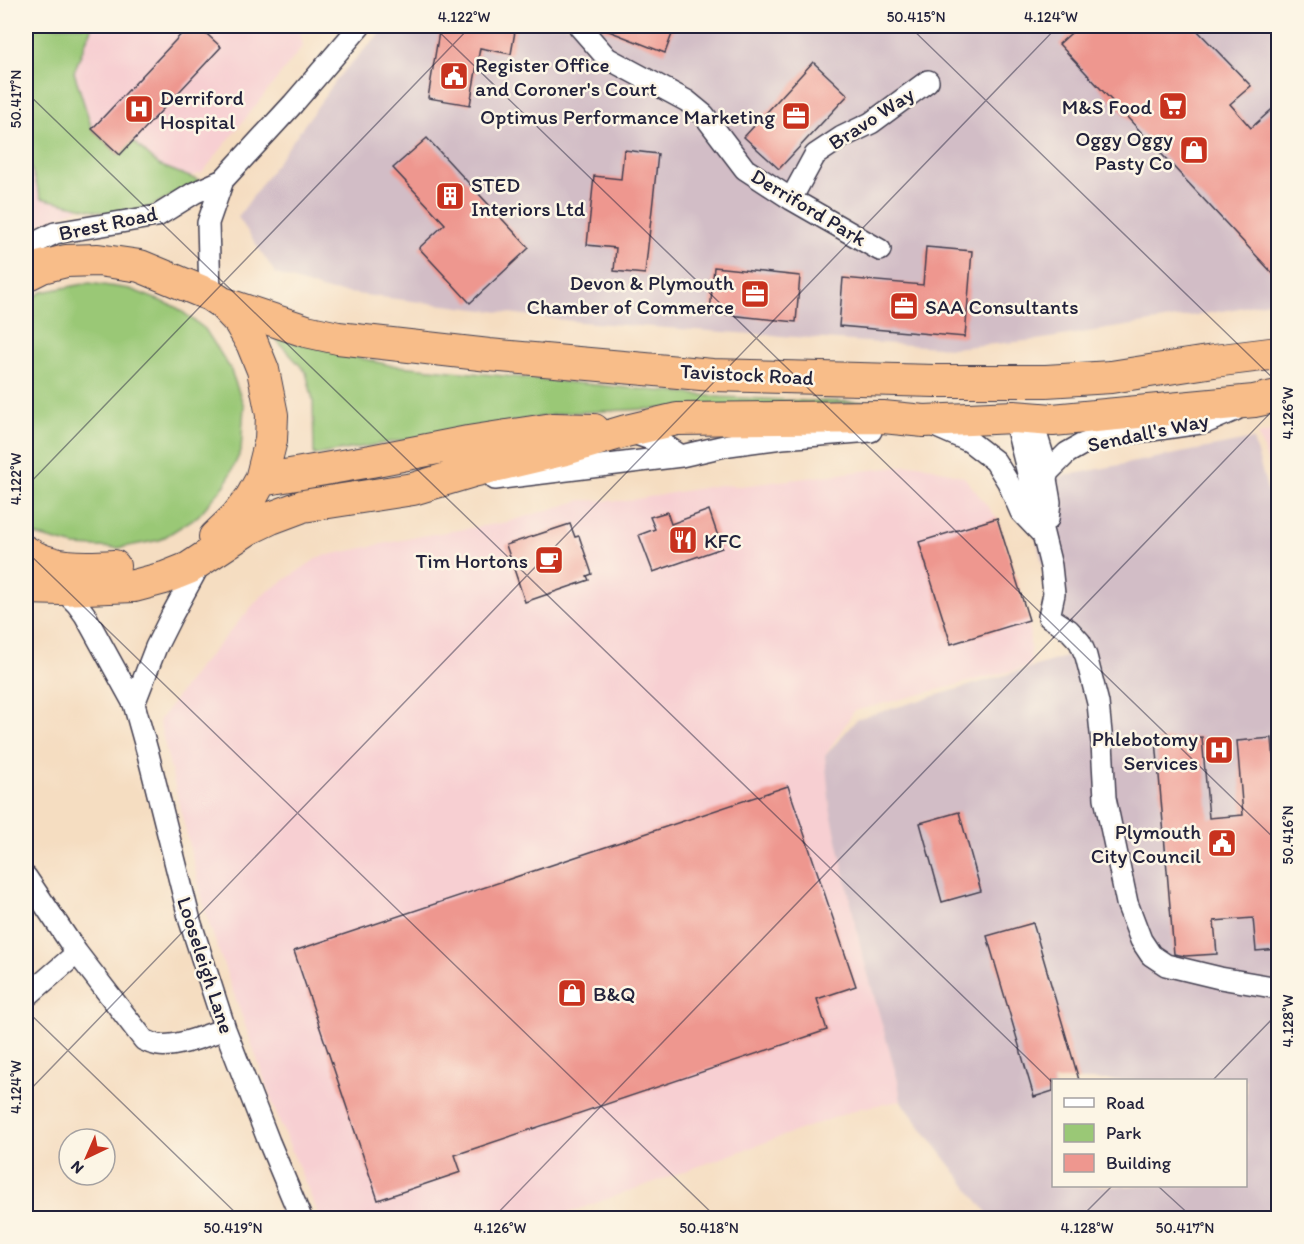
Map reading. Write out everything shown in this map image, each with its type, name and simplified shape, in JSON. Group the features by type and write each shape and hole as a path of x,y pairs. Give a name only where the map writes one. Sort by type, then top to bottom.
{"highway":[{"name":"Tavistock Road","path":"26,275 42,267 66,261 98,260 140,266 216,299 306,331 338,338 489,355 712,375 1020,382 1111,377 1278,354"},
{"path":"29,566 132,565 185,552 207,550 251,498 261,480 271,440 272,415 263,370 252,343 239,321 216,299"},
{"path":"854,378 992,398 1007,407 1014,417"},
{"path":"1014,417 1020,382"},
{"name":"Tavistock Road","path":"29,566 61,589 134,586 189,568 207,550 271,518 303,506 413,489 677,418 883,417 924,422 1014,417 1062,419 1266,398"},
{"name":"Tavistock Road","path":"261,480 468,442 553,429 626,431"}],"street":[{"name":"Derriford Park","path":"579,26 607,58 687,101 704,115 745,169 791,199 880,250"},
{"name":"Brest Road","path":"26,249 55,233 157,216 194,193 223,180 293,104 353,28"},
{"name":"Bravo Way","path":"791,199 815,155 842,137 871,123 928,81"},
{"name":"Brest Road","path":"216,299 208,223 223,180"},
{"name":"Sendall's Way","path":"1048,472 1067,453 1103,437 1207,422 1266,398"},
{"path":"1014,417 1036,433 1048,472 1046,479 1050,502 1045,537"},
{"path":"1014,417 1051,566 1054,594 1049,617 1069,630 1080,642 1098,703 1105,798 1128,903 1142,940 1151,956 1166,965 1220,978 1278,988"},
{"path":"924,422 969,441 995,461 1008,482 1021,512 1045,537"},
{"name":"Tavistock Road","path":"626,431 660,442 681,456 729,445 782,438 912,428 924,422"},
{"path":"413,489 681,456"},
{"path":"134,704 156,647 207,550"},
{"name":"Looseleigh Lane","path":"61,589 85,615 134,704 190,921 225,1029 301,1218"},
{"path":"26,877 77,953 144,1040 157,1045 169,1045 190,1041 225,1029"},
{"path":"26,997 77,953"}],"shaded area":[{"name":"Derriford Hospital","path":"26,26 299,26 303,46 202,173 77,209 26,230"},
{"path":"387,26 1278,26 1278,300 1037,340 952,348 581,322 324,290 276,274 238,217 340,75"},
{"path":"1278,430 1278,490 1258,435"},
{"path":"1253,439 1278,527 1278,1218 991,1218 901,1101 898,1081 862,953 830,808 825,756 857,719 1066,657 1022,484"},
{"path":"919,464 964,477 997,518 1029,620 1031,666 854,711 825,756 830,808 862,953 898,1081 901,1101 861,1108 554,1218 320,1218 279,1121 207,918 159,721 195,672 261,596 319,557 507,522 582,500 625,501 719,485 741,486"}],"green space":[{"path":"26,26 92,26 74,72 92,129 119,155 133,141 159,165 200,181 150,207 115,215 41,198 26,153"},
{"path":"89,283 130,289 176,307 205,329 230,368 244,406 241,451 225,485 198,516 160,540 118,548 75,546 35,535 26,526 26,302 42,292"},
{"path":"274,337 389,365 721,397 885,402 566,413 314,455 313,400 306,372"}],"building":[{"path":"189,26 198,26 221,47 120,155 92,129"},
{"name":"Register Office and Coroner's Court","path":"440,26 516,26 511,54 480,48 470,105 428,98"},
{"path":"596,26 675,26 665,53"},
{"path":"1079,26 1193,26 1251,86 1230,104 1251,128 1278,104 1278,279 1059,44"},
{"name":"Optimus Performance Marketing","path":"813,62 848,95 779,169 744,137"},
{"name":"STED Interiors Ltd","path":"427,138 529,248 470,303 419,248 445,224 393,168"},
{"path":"624,150 658,154 645,274 614,271 616,248 587,245 594,176 621,179"},
{"name":"SAA Consultants","path":"926,247 972,251 965,337 839,326 843,278 923,285"},
{"name":"Devon & Plymouth Chamber of Commerce","path":"714,267 800,276 796,322 710,313"},
{"name":"KFC","path":"709,510 722,548 653,572 639,535 655,529 650,517 667,512 671,524"},
{"path":"997,518 1029,620 951,644 919,542"},
{"name":"Tim Hortons","path":"570,524 575,537 579,536 592,574 587,576 589,580 525,602 506,545"},
{"name":"Plymouth City Council","path":"1202,737 1209,818 1243,815 1237,741 1272,738 1278,809 1278,949 1256,951 1253,918 1214,921 1217,954 1185,956 1174,954 1156,740"},
{"name":"B&Q","path":"788,786 856,986 817,999 827,1030 455,1155 461,1172 378,1200 294,951"},
{"path":"959,812 981,891 942,902 920,823"},
{"path":"1033,923 1079,1079 1052,1079 1052,1091 1034,1097 987,936"}],"place":[{"name":"Register Office and Coroner's Court","path":"454,76"},
{"name":"M&S Food","path":"1173,106"},
{"name":"Derriford Hospital","path":"139,109"},
{"name":"Optimus Performance Marketing","path":"796,116"},
{"name":"Oggy Oggy Pasty Co","path":"1194,150"},
{"name":"STED Interiors Ltd","path":"450,196"},
{"name":"Devon & Plymouth Chamber of Commerce","path":"755,294"},
{"name":"SAA Consultants","path":"904,306"},
{"name":"KFC","path":"683,540"},
{"name":"Tim Hortons","path":"549,560"},
{"name":"Phlebotomy Services","path":"1219,750"},
{"name":"Plymouth City Council","path":"1222,843"},
{"name":"B&Q","path":"572,993"}]}
